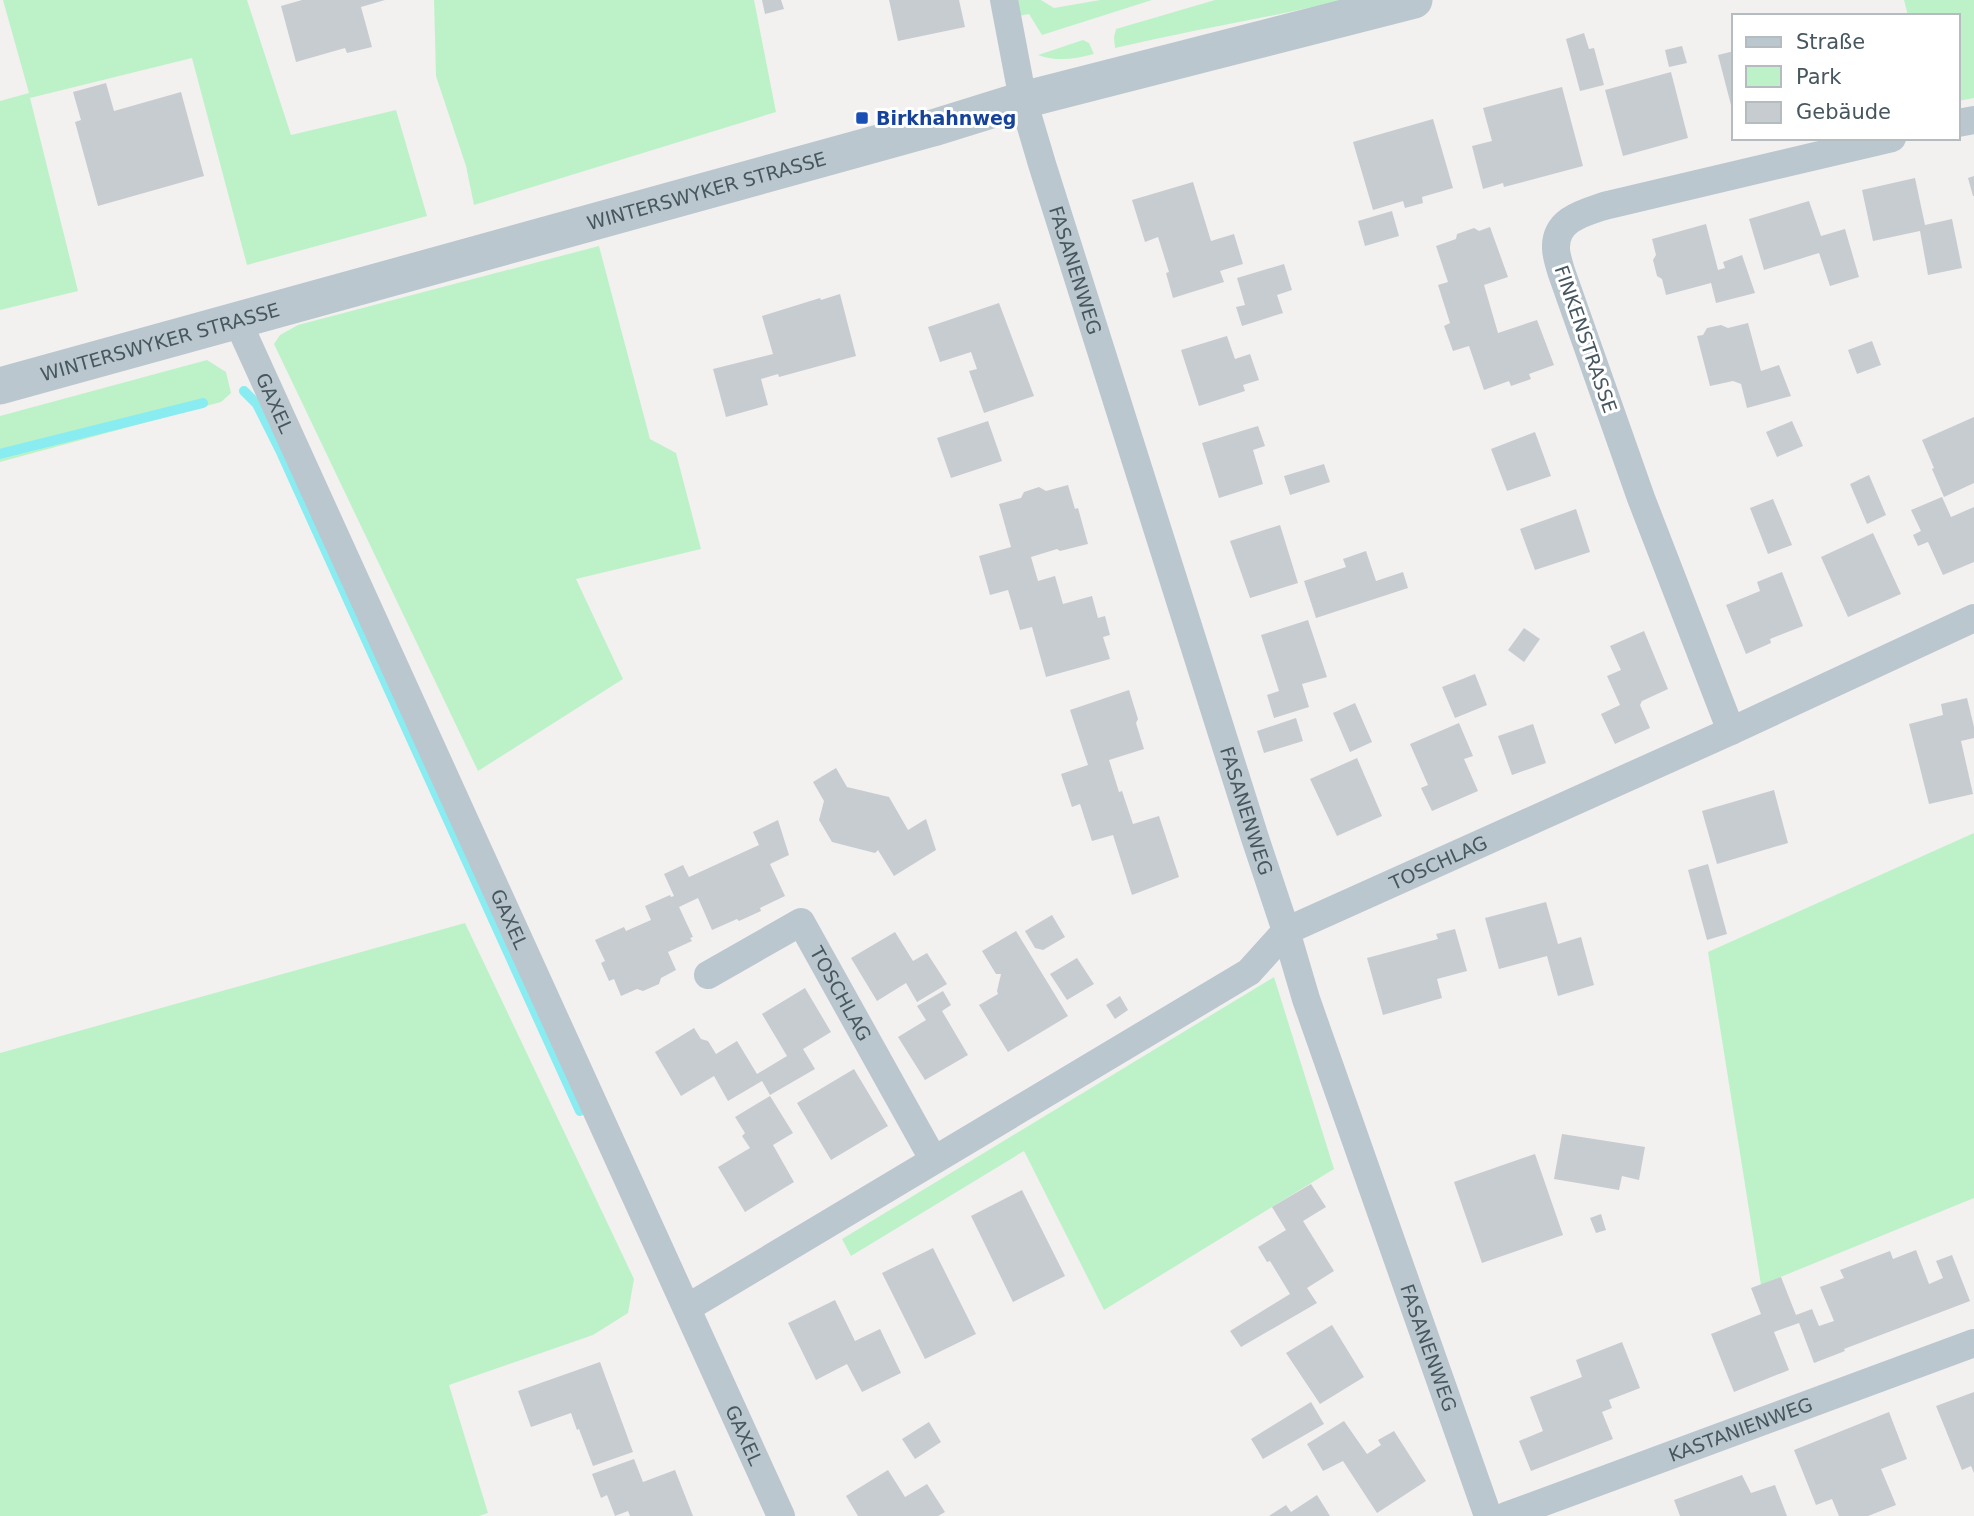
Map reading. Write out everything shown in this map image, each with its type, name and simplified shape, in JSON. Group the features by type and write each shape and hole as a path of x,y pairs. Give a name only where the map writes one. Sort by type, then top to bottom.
{"street":[{"path":"1004,0 1023,100"},
{"name":"WINTERSWYKER STRASSE","path":"0,386 933,128 1023,100 1414,0"},
{"name":"FASANENWEG","path":"1023,100 1306,999 1488,1516"},
{"name":"FINKENSTRASSE","path":"1731,731 1641,498 1561,271 1556,246 1563,226 1580,214 1884,140"},
{"name":"GAXEL","path":"237,320 781,1516"},
{"name":"TOSCHLAG","path":"687,1308 1249,972 1286,931 1731,731 1974,618"},
{"name":"TOSCHLAG","path":"708,975 801,922 933,1159"},
{"name":"KASTANIENWEG","path":"1506,1516 1974,1343"}],"green space":[{"path":"3,0 247,0 291,135 396,110 427,216 247,265 192,58 30,98 78,291 0,310 0,101 29,93"},
{"path":"434,0 754,0 776,112 474,205 466,166 436,76"},
{"path":"1011,0 1041,0 1054,8 1100,0 1152,0 1042,35 1029,14 1014,17"},
{"path":"1215,0 1343,0 1115,48 1116,29"},
{"path":"1904,0 1974,0 1974,98 1960,101 1960,14 1908,14"},
{"path":"1083,40 1089,43 1094,54 1066,59 1038,55"},
{"path":"599,246 650,439 676,453 701,549 576,579 623,679 478,771 274,344 280,335 298,325"},
{"path":"207,360 226,372 231,393 221,402 0,462 0,416"},
{"path":"1974,833 1974,1198 1761,1285 1708,952"},
{"path":"465,923 634,1279 628,1313 593,1335 449,1385 488,1513 479,1516 0,1516 0,1053"},
{"path":"1274,977 1334,1169 1104,1310 1024,1151 851,1256 842,1239"}],"building":[{"path":"302,0 385,0 361,7 372,47 347,53 345,48 296,62 281,6"},
{"path":"762,0 781,0 784,9 765,14"},
{"path":"889,0 959,0 965,27 898,41"},
{"path":"1584,33 1589,49 1594,48 1604,85 1580,91 1566,39"},
{"path":"1682,46 1687,63 1669,67 1665,50"},
{"path":"1732,52 1732,109 1718,55"},
{"path":"1671,72 1688,138 1623,156 1605,90"},
{"path":"106,83 114,111 181,92 204,176 98,206 75,122 81,120 73,92"},
{"path":"1562,87 1583,166 1504,187 1503,183 1483,189 1472,146 1492,141 1483,108"},
{"path":"1433,119 1453,188 1422,197 1423,203 1405,208 1403,201 1373,210 1353,142"},
{"path":"1974,176 1974,196 1973,196 1968,178"},
{"path":"1915,178 1925,225 1952,219 1962,268 1928,275 1920,231 1873,241 1862,190"},
{"path":"1193,182 1211,241 1234,234 1243,264 1220,271 1224,282 1173,298 1166,273 1169,272 1158,237 1145,242 1132,200"},
{"path":"1809,201 1821,236 1845,229 1859,277 1830,286 1819,253 1764,270 1749,219"},
{"path":"1392,211 1399,236 1365,246 1358,221"},
{"path":"1706,224 1718,270 1725,268 1723,262 1742,255 1755,293 1716,303 1711,283 1666,295 1653,260 1656,255 1652,239"},
{"path":"1490,227 1508,277 1484,285 1498,333 1537,320 1554,365 1529,374 1531,379 1511,386 1509,381 1484,390 1469,346 1453,351 1444,326 1450,323 1438,285 1448,282 1436,246 1456,239 1457,234 1474,228 1479,231"},
{"path":"1284,264 1292,290 1277,295 1283,313 1242,326 1236,307 1245,305 1237,278"},
{"path":"840,294 856,356 779,377 778,374 761,379 768,405 726,417 713,369 773,354 762,316"},
{"path":"999,303 1034,396 984,413 969,371 977,369 971,352 940,362 928,327"},
{"path":"1748,323 1761,371 1779,365 1791,396 1747,408 1741,384 1733,381 1710,386 1697,336 1703,335 1707,328 1721,325 1728,328"},
{"path":"1227,336 1235,359 1250,354 1259,380 1243,385 1245,391 1199,406 1181,350"},
{"path":"1872,341 1881,365 1857,374 1848,350"},
{"path":"1974,417 1974,483 1944,497 1922,440"},
{"path":"988,421 1002,461 951,478 937,438"},
{"path":"1792,421 1803,446 1777,457 1766,432"},
{"path":"1258,426 1265,446 1253,450 1263,484 1219,498 1202,443"},
{"path":"1535,432 1551,476 1507,491 1491,449"},
{"path":"1324,464 1330,482 1290,495 1284,476"},
{"path":"1869,475 1886,515 1867,524 1850,484"},
{"path":"1068,485 1088,544 1031,557 1038,581 1055,576 1063,604 1092,596 1098,618 1105,616 1110,635 1103,637 1110,659 1046,677 1032,627 1020,630 1008,590 990,595 979,556 1011,547 999,504 1021,498 1024,492 1039,487 1046,491"},
{"path":"1942,497 1951,517 1974,507 1974,562 1943,575 1928,542 1918,546 1913,535 1921,531 1911,510"},
{"path":"1773,499 1792,545 1768,554 1750,508"},
{"path":"1576,509 1590,552 1535,570 1520,529"},
{"path":"1280,525 1298,583 1250,598 1230,541"},
{"path":"1873,533 1901,594 1848,617 1821,557"},
{"path":"1366,551 1376,581 1403,572 1408,588 1316,618 1304,581 1346,567 1343,559"},
{"path":"1782,572 1803,626 1770,639 1771,643 1746,654 1726,605 1760,591 1757,582"},
{"path":"1308,620 1327,677 1302,684 1309,707 1274,718 1267,695 1279,691 1261,635"},
{"path":"1524,628 1540,639 1524,662 1508,650"},
{"path":"1644,631 1668,689 1642,701 1640,705 1650,728 1615,744 1601,714 1620,705 1607,676 1621,670 1610,646"},
{"path":"1475,674 1487,705 1455,718 1442,687"},
{"path":"1129,690 1144,749 1109,760 1133,824 1159,816 1179,877 1132,895 1113,835 1092,841 1080,804 1072,807 1061,774 1088,765 1070,710"},
{"path":"1967,698 1974,738 1961,741 1973,794 1929,804 1909,724 1943,715 1941,704"},
{"path":"1355,703 1372,742 1350,752 1333,713"},
{"path":"1296,718 1303,741 1264,753 1257,731"},
{"path":"1459,723 1473,756 1464,759 1478,791 1432,811 1421,788 1428,785 1410,744"},
{"path":"1533,724 1546,763 1512,775 1498,736"},
{"path":"1357,758 1382,816 1337,836 1310,779"},
{"path":"836,768 847,787 889,797 908,830 926,819 936,850 894,876 878,850 875,853 832,842 819,820 824,801 813,782"},
{"path":"1774,790 1788,843 1717,864 1702,811"},
{"path":"778,820 789,855 770,864 785,896 760,908 761,911 712,930 698,898 679,907 693,937 690,938 692,941 668,952 676,970 661,978 659,984 621,996 614,979 609,981 601,963 605,961 595,940 624,927 626,931 651,920 645,906 670,895 674,896 664,874 683,865 689,877 759,845 753,832"},
{"path":"1708,864 1727,934 1707,940 1688,870"},
{"path":"1546,902 1558,944 1581,937 1594,985 1558,996 1547,956 1499,969 1485,918"},
{"path":"1052,915 1065,937 1043,950 1035,948 1025,931"},
{"path":"1455,929 1467,971 1437,979 1442,998 1383,1015 1367,958 1438,939 1436,934"},
{"path":"1016,931 1068,1016 1008,1052 979,1005 998,994 1001,974 996,974 982,951"},
{"path":"895,932 913,961 927,953 947,984 917,1002 906,983 877,1001 851,958"},
{"path":"1077,958 1094,984 1067,1000 1050,974"},
{"path":"805,988 831,1032 803,1049 815,1069 770,1095 762,1081 728,1101 714,1076 681,1096 655,1052 694,1028 701,1039 708,1041 716,1054 737,1041 757,1074 787,1056 762,1014"},
{"path":"943,991 951,1005 942,1011 968,1055 925,1080 898,1037 926,1020 917,1006"},
{"path":"1120,996 1128,1010 1115,1019 1106,1005"},
{"path":"854,1069 888,1126 831,1160 797,1103"},
{"path":"770,1096 793,1133 773,1145 794,1182 745,1212 718,1167 750,1148 735,1117"},
{"path":"1562,1134 1645,1147 1639,1180 1622,1176 1619,1190 1554,1179"},
{"path":"1535,1154 1563,1235 1482,1263 1454,1182"},
{"path":"1311,1184 1326,1207 1303,1221 1334,1271 1307,1288 1317,1303 1241,1347 1230,1331 1290,1294 1258,1247 1286,1230 1272,1207"},
{"path":"1022,1190 1065,1276 1013,1302 971,1216"},
{"path":"1601,1214 1606,1230 1596,1233 1590,1218"},
{"path":"933,1248 976,1334 925,1359 882,1273"},
{"path":"1916,1250 1929,1284 1943,1278 1936,1261 1952,1255 1970,1301 1814,1363 1799,1323 1774,1332 1789,1370 1734,1392 1711,1334 1761,1314 1751,1288 1781,1277 1796,1315 1812,1309 1819,1326 1834,1321 1820,1287 1844,1278 1840,1270 1890,1251 1893,1259"},
{"path":"835,1300 855,1341 880,1329 901,1373 862,1392 847,1364 816,1380 788,1323"},
{"path":"1332,1325 1364,1377 1320,1404 1286,1353"},
{"path":"1622,1342 1640,1388 1609,1400 1612,1408 1602,1412 1613,1439 1531,1471 1519,1441 1543,1431 1530,1397 1582,1377 1576,1360"},
{"path":"600,1362 633,1452 593,1466 571,1413 531,1427 518,1391"},
{"path":"1974,1392 1974,1473 1971,1466 1962,1470 1936,1406"},
{"path":"1311,1402 1324,1424 1263,1459 1251,1439"},
{"path":"1889,1412 1907,1459 1881,1469 1896,1505 1868,1516 1839,1516 1832,1499 1816,1505 1794,1450"},
{"path":"1344,1421 1367,1454 1381,1445 1378,1440 1394,1431 1426,1481 1377,1513 1343,1461 1323,1471 1307,1444"},
{"path":"929,1422 941,1442 915,1459 902,1439"},
{"path":"634,1459 643,1482 675,1470 693,1516 630,1516 628,1511 615,1516 607,1495 601,1498 592,1474"},
{"path":"888,1470 905,1497 927,1484 945,1512 938,1516 858,1516 846,1496"},
{"path":"1742,1475 1751,1493 1775,1485 1787,1516 1680,1516 1674,1500"},
{"path":"1317,1495 1330,1516 1269,1516 1286,1505 1291,1512"}],"waterway":[{"path":"244,391 257,404 280,450 580,1111"},
{"path":"0,454 203,403"}],"place":[{"name":"Birkhahnweg","path":"862,118"}]}
